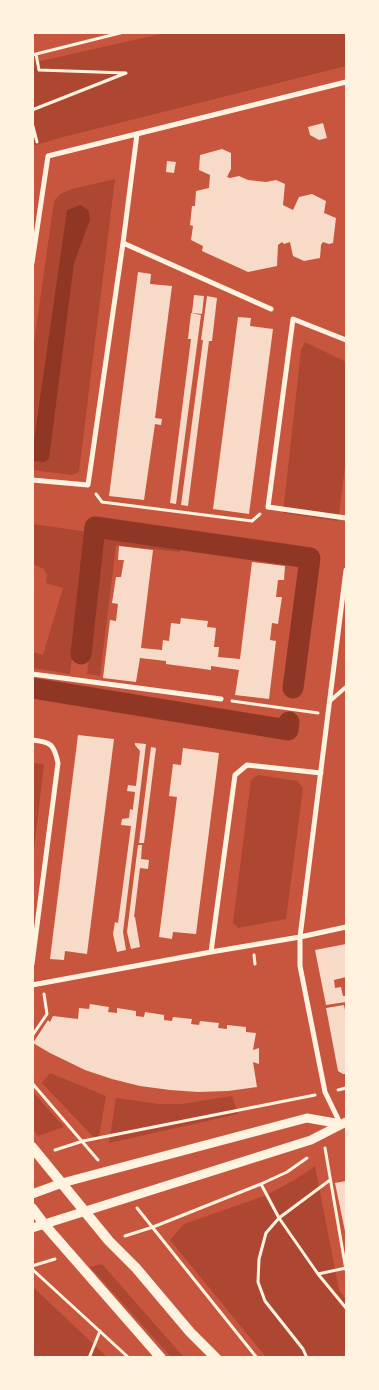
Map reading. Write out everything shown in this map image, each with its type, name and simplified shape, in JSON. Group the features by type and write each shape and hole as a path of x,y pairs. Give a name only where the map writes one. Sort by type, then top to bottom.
{"main road":[{"path":"36,1151 110,1242 136,1268 190,1332 216,1358"},
{"path":"32,1208 161,1358"}],"street":[{"path":"32,263 35,219 48,156 346,82"},
{"path":"32,480 88,485 137,134"},
{"path":"123,243 271,309"},
{"path":"346,340 293,319 268,507 346,518"},
{"path":"344,1123 325,1092 300,966 300,937 328,714 345,599 346,570"},
{"path":"32,674 221,699"},
{"path":"32,740 46,742 55,750 58,763 32,964"},
{"path":"210,952 235,775 247,764 321,773"},
{"path":"32,985 346,927"},
{"path":"32,1194 106,1170 307,1118 344,1123"},
{"path":"32,1228 311,1140 344,1123"}],"lane":[{"path":"330,701 346,687"}],"path":[{"path":"32,110 126,73 39,70 34,54 124,32"},
{"path":"32,123 37,142"},
{"path":"88,485 102,502 252,521 268,507"},
{"path":"221,699 328,714"},
{"path":"32,1036 47,1014 42,984"},
{"path":"32,1083 106,1170"},
{"path":"36,1151 346,1088"},
{"path":"317,1151 324,1146 346,1269 318,1274"},
{"path":"152,1227 262,1184 287,1172 309,1156"},
{"path":"308,1358 265,1301 258,1282 259,1259 266,1233 279,1218 330,1180"},
{"path":"262,1184 279,1218 318,1274 345,1304 346,1308"},
{"path":"129,1198 257,1358"},
{"path":"32,1269 129,1358"},
{"path":"89,1358 100,1331"}],"shaded area":[{"path":"165,33 346,33 346,66 33,146 32,63"},
{"path":"115,179 79,472 72,475 33,470 33,350 54,201 60,194 72,189"},
{"path":"81,205 89,211 90,220 74,263 49,459 44,462 33,461 33,447 67,210"},
{"path":"305,342 346,362 346,459 338,521 283,513 301,350"},
{"path":"33,524 89,532 70,674 33,668 33,652 43,655 63,588 46,583 47,575 44,569 33,564"},
{"path":"112,536 182,543 180,552 116,545 100,676 87,674 102,541"},
{"path":"32,763 44,764 33,859"},
{"path":"258,775 297,781 303,788 286,919 238,928 233,923 251,780"},
{"path":"50,1073 106,1096 98,1142 42,1083"},
{"path":"33,1092 64,1127 38,1136 33,1129"},
{"path":"232,1096 238,1114 109,1143 116,1098 159,1104 183,1104"},
{"path":"315,1166 339,1290 346,1299 346,1357 266,1357 170,1240 184,1224 264,1196 293,1181"},
{"path":"102,1264 184,1357 171,1357 90,1267"},
{"path":"33,1287 107,1357 33,1357"}],"building":[{"path":"323,123 327,138 319,140 310,135 308,127"},
{"path":"222,149 231,153 231,169 227,177 239,176 248,180 266,182 276,180 285,184 283,205 293,210 299,197 312,194 326,201 324,213 336,218 333,243 323,242 320,258 304,261 293,256 290,242 284,244 282,242 278,245 277,266 248,272 202,251 203,246 191,240 193,226 190,225 192,206 195,206 196,191 209,188 210,175 199,170 200,155"},
{"path":"167,161 176,162 174,173 166,172"},
{"path":"138,272 151,274 150,284 172,286 155,418 162,419 161,425 155,424 144,500 109,496"},
{"path":"194,295 204,296 202,314 192,313"},
{"path":"207,296 217,298 212,341 209,341 188,506 181,505"},
{"path":"191,313 201,315 176,504 170,503 191,339 188,339"},
{"path":"238,317 251,318 250,326 273,329 249,514 213,509"},
{"path":"119,546 153,550 141,648 162,650 163,640 169,641 171,623 180,624 181,618 208,621 207,627 216,628 214,647 219,647 218,657 240,659 252,562 285,566 284,580 278,580 276,597 282,597 278,624 272,623 270,640 276,641 269,699 235,695 239,670 211,666 211,670 166,664 166,661 140,658 136,682 103,678 110,620 116,621 118,604 112,603 116,577 121,577 124,560 118,560"},
{"path":"78,735 114,739 87,954 65,951 64,960 50,959"},
{"path":"135,743 146,744 123,932 126,950 117,952 113,934 115,922 118,923 131,826 121,825 122,819 129,818 130,809 133,810 135,792 127,791 128,785 136,786 140,751"},
{"path":"151,747 156,748 144,843 139,843"},
{"path":"183,748 219,753 196,934 173,932 172,939 159,937 177,797 169,796 173,764 181,765"},
{"path":"138,845 142,845 141,859 149,860 148,869 140,868 134,917 140,947 131,949 127,932"},
{"path":"346,944 346,977 334,980 335,988 341,987 343,996 346,996 346,1002 326,1005 315,950"},
{"path":"90,1004 109,1007 108,1012 117,1013 117,1008 136,1011 136,1016 144,1017 145,1012 164,1015 164,1020 172,1021 173,1017 192,1019 191,1024 199,1025 200,1021 219,1023 218,1028 227,1029 227,1025 246,1027 246,1032 256,1033 253,1050 259,1048 259,1064 253,1062 257,1087 228,1091 198,1092 140,1086 85,1070 33,1043 48,1020 50,1022 53,1016 78,1019 79,1008 89,1009"},
{"path":"344,1005 346,1016 346,1074 338,1071 326,1008"},
{"path":"346,1181 346,1236 335,1183"}],"waterway":[{"path":"81,654 95,527 310,558 293,688"},
{"path":"32,688 288,730 289,722"}]}
